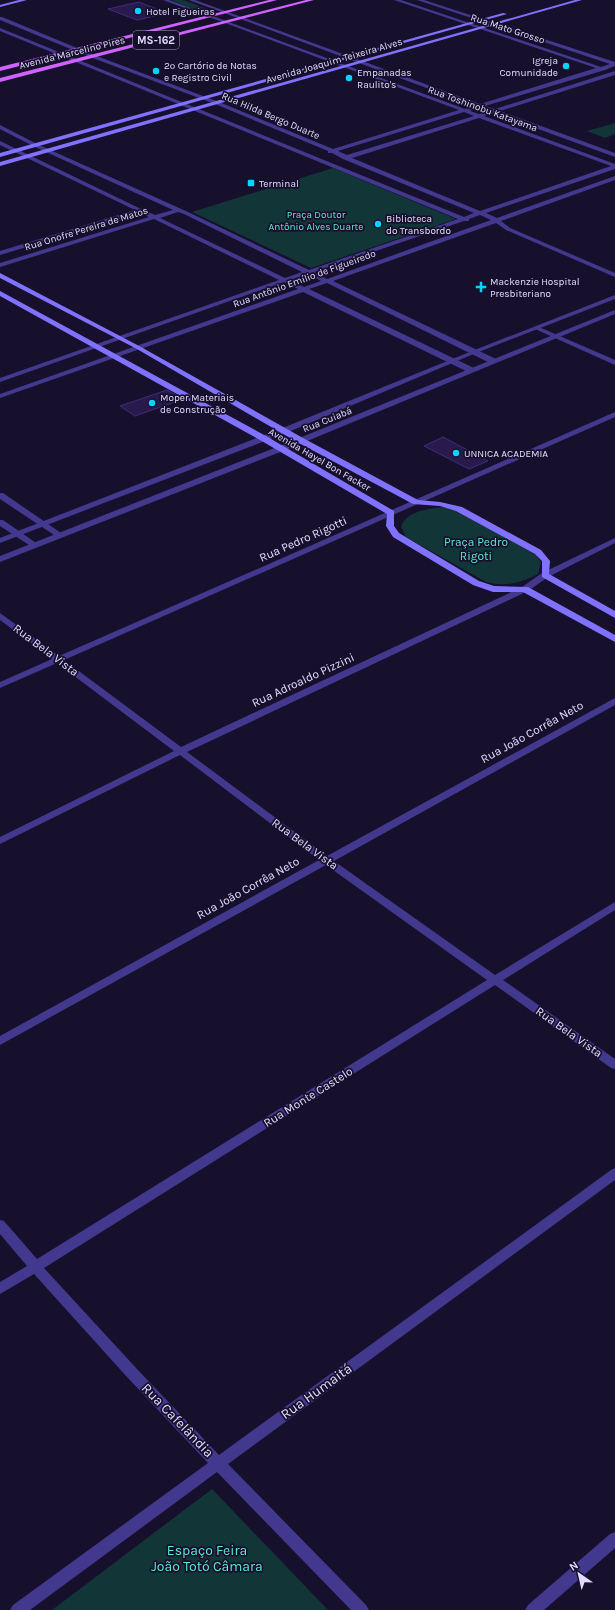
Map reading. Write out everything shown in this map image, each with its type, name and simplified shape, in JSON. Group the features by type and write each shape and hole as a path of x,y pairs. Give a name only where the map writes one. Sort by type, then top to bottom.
{"main road":[{"path":"0,6 25,0"},
{"name":"Avenida Marcelino Pires","path":"0,68 275,0"},
{"name":"Avenida Marcelino Pires","path":"0,80 312,0"},
{"name":"Avenida Joaquim Teixeira Alves","path":"0,155 557,0"},
{"name":"Avenida Joaquim Teixeira Alves","path":"0,164 580,0"},
{"name":"Avenida Hayel Bon Facker","path":"0,275 139,348 283,431 416,502 440,504 459,509 538,552 546,561 545,575"},
{"name":"Avenida Hayel Bon Facker","path":"0,293 95,347 263,438 391,513"},
{"path":"391,513 390,526 396,535 476,583 493,589 526,589 615,639"},
{"path":"545,575 615,615"}],"street":[{"name":"Rua Toshinobu Katayama","path":"165,0 615,167"},
{"name":"Rua Toshinobu Katayama","path":"190,0 615,155"},
{"name":"Rua Mato Grosso","path":"396,0 615,73"},
{"name":"Rua Mato Grosso","path":"418,0 615,64"},
{"name":"Rua Hilda Bergo Duarte","path":"0,18 92,56 217,103 496,220 508,229 615,275"},
{"name":"Rua Hilda Bergo Duarte","path":"0,29 58,54 198,108 480,225 508,229"},
{"path":"315,157 615,64"},
{"path":"330,163 615,73"},
{"path":"516,94 531,100"},
{"path":"0,127 47,151 178,210 493,361"},
{"path":"0,143 471,370"},
{"name":"Rua Antônio Emílio de Figueiredo","path":"0,380 308,272 482,214 615,167"},
{"name":"Rua Antônio Emílio de Figueiredo","path":"0,396 114,357 325,280 615,178"},
{"name":"Rua Onofre Pereira de Matos","path":"155,206 162,204"},
{"name":"Rua Onofre Pereira de Matos","path":"0,253 148,208"},
{"name":"Rua Onofre Pereira de Matos","path":"0,265 178,210"},
{"name":"Rua Cuiabá","path":"0,540 283,431 474,352 615,297"},
{"name":"Rua Cuiabá","path":"0,559 280,449 615,312"},
{"path":"537,328 615,363"},
{"path":"406,380 424,390"},
{"name":"Rua Pedro Rigotti","path":"0,685 615,414"},
{"path":"0,495 60,535"},
{"path":"0,522 35,545"},
{"name":"Rua Adroaldo Pizzini","path":"0,841 181,752 526,589 545,575 615,540"},
{"name":"Rua Bela Vista","path":"0,616 326,860 615,1065"},
{"name":"Rua João Corrêa Neto","path":"0,1041 615,701"},
{"name":"Rua Monte Castelo","path":"0,1289 496,981 615,905"},
{"name":"Rua Humaitá","path":"18,1610 218,1462 615,1173"},
{"name":"Rua Cafelândia","path":"0,1225 35,1267 132,1373 361,1610"},
{"path":"533,1610 615,1539"}],"green space":[{"path":"171,0 183,0 218,13 208,15"},
{"path":"615,123 615,134 605,138 587,131"},
{"name":"Praça Doutor Antônio Alves Duarte","path":"333,168 456,219 311,268 192,212"},
{"name":"Praça Pedro Rigoti","path":"442,507 456,510 536,555 541,562 538,574 525,580 513,583 500,584 486,582 406,537 401,527 408,517 418,512"},
{"name":"Espaço Feira João Totó Câmara","path":"212,1489 328,1610 52,1610"}],"building":[{"name":"Hotel Figueiras","path":"139,2 167,13 137,20 108,9"},
{"name":"Moper Materiais de Construção","path":"167,390 183,399 135,416 120,406"},
{"name":"UNNICA ACADEMIA","path":"443,437 488,461 469,469 424,446"}],"place":[{"name":"Hotel Figueiras","path":"138,11"},
{"name":"Igreja Comunidade","path":"566,66"},
{"name":"2º Cartório de Notas e Registro Civil","path":"156,71"},
{"name":"Empanadas Raulito's","path":"349,78"},
{"name":"Terminal","path":"251,183"},
{"name":"Biblioteca do Transbordo","path":"378,224"},
{"name":"Mackenzie Hospital Presbiteriano","path":"481,287"},
{"name":"Moper Materiais de Construção","path":"152,403"},
{"name":"UNNICA ACADEMIA","path":"456,453"}]}
